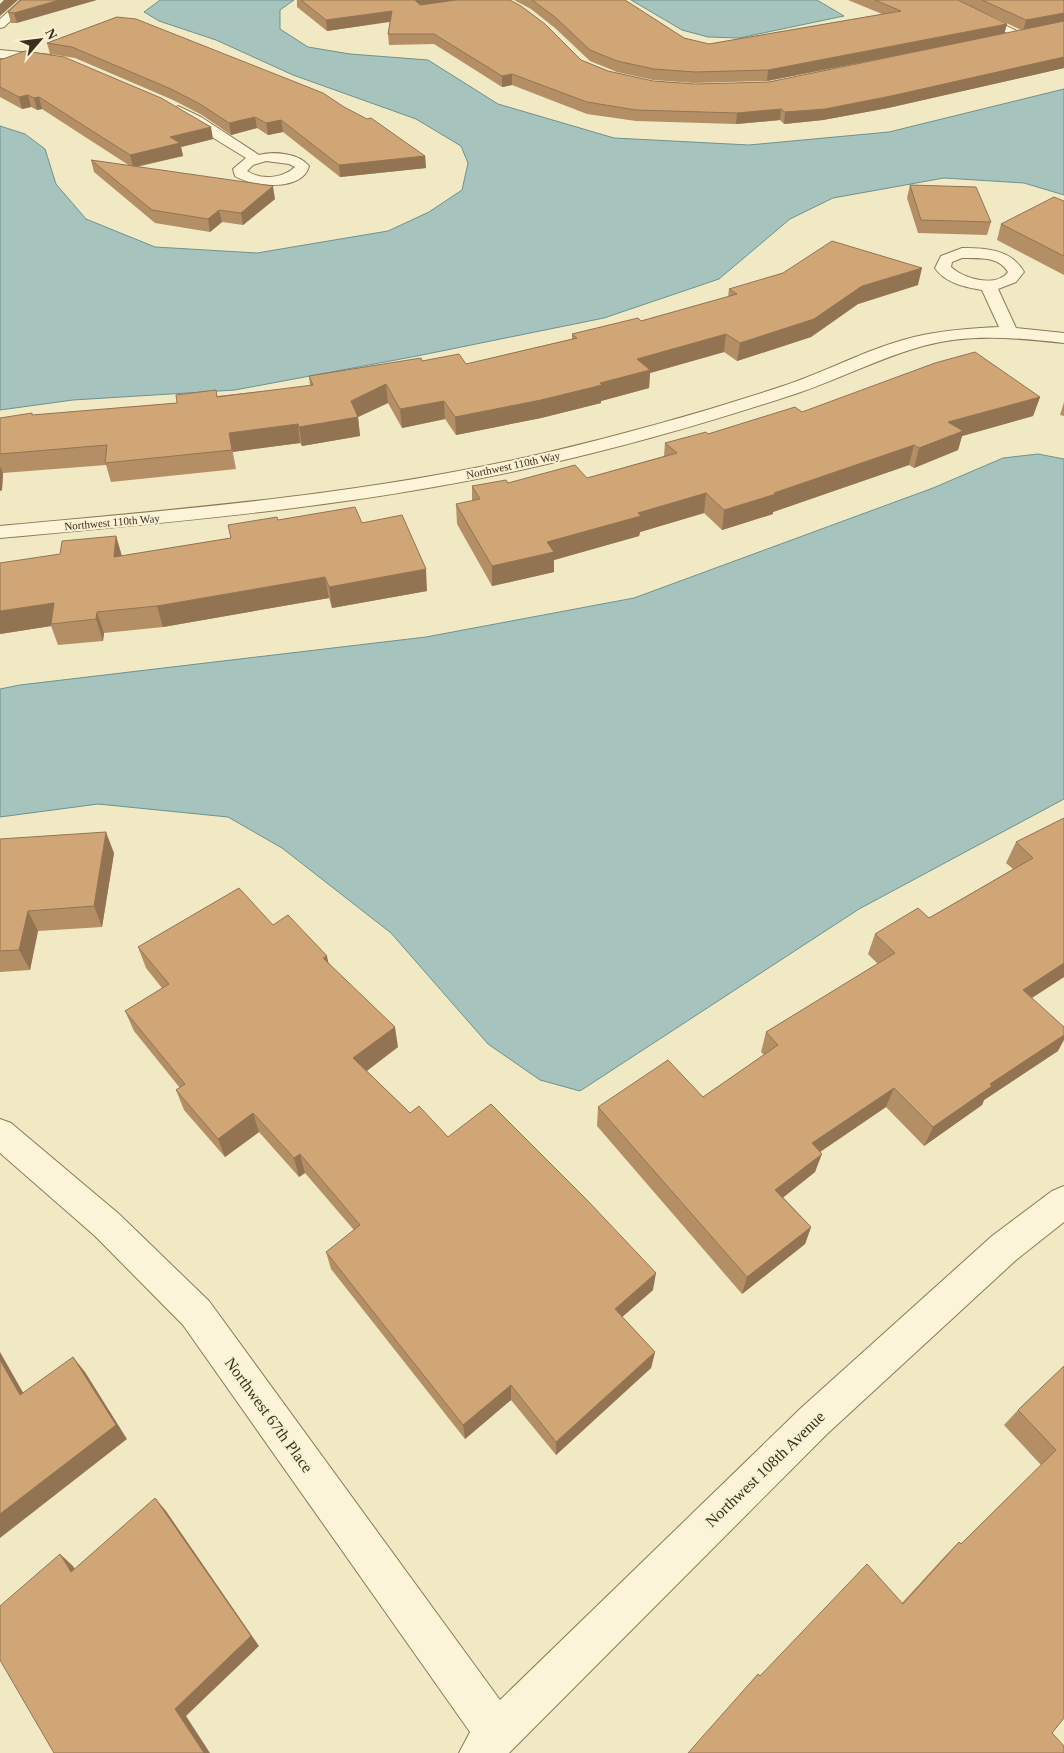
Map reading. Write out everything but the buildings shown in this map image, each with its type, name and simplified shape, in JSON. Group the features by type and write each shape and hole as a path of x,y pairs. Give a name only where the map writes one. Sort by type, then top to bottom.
{"street":[{"path":"0,25 27,0"},
{"path":"944,0 1026,35 1002,40"},
{"path":"0,54 30,56 63,62"},
{"path":"168,105 196,120 256,159"},
{"path":"987,284 1010,332"},
{"name":"Northwest 110th Way","path":"0,532 249,509 401,487 545,459 683,423 792,389 892,350 924,340 963,334 1010,332 1064,338"},
{"name":"Northwest 67th Place","path":"0,1133 108,1225 196,1313 489,1743"},
{"name":"Northwest 108th Avenue","path":"489,1743 814,1421 1004,1248 1064,1202"}],"water":[{"path":"160,0 294,0 280,10 280,29 308,47 350,54 428,60 498,104 614,138 749,145 889,132 1064,89 1064,195 1024,183 944,178 833,198 790,219 719,279 604,318 235,390 73,400 0,410 0,126 25,134 45,149 56,184 86,219 155,247 257,253 388,231 429,212 462,190 468,163 461,146 416,119 293,75 216,40 159,21 144,12"},
{"path":"631,0 817,0 844,16 739,38 708,37 682,30"},
{"path":"1038,454 1064,459 1064,799 859,909 580,1091 540,1080 488,1044 391,933 282,848 228,817 98,804 0,817 0,689 20,685 426,637 634,598 933,488 1003,458"}]}
